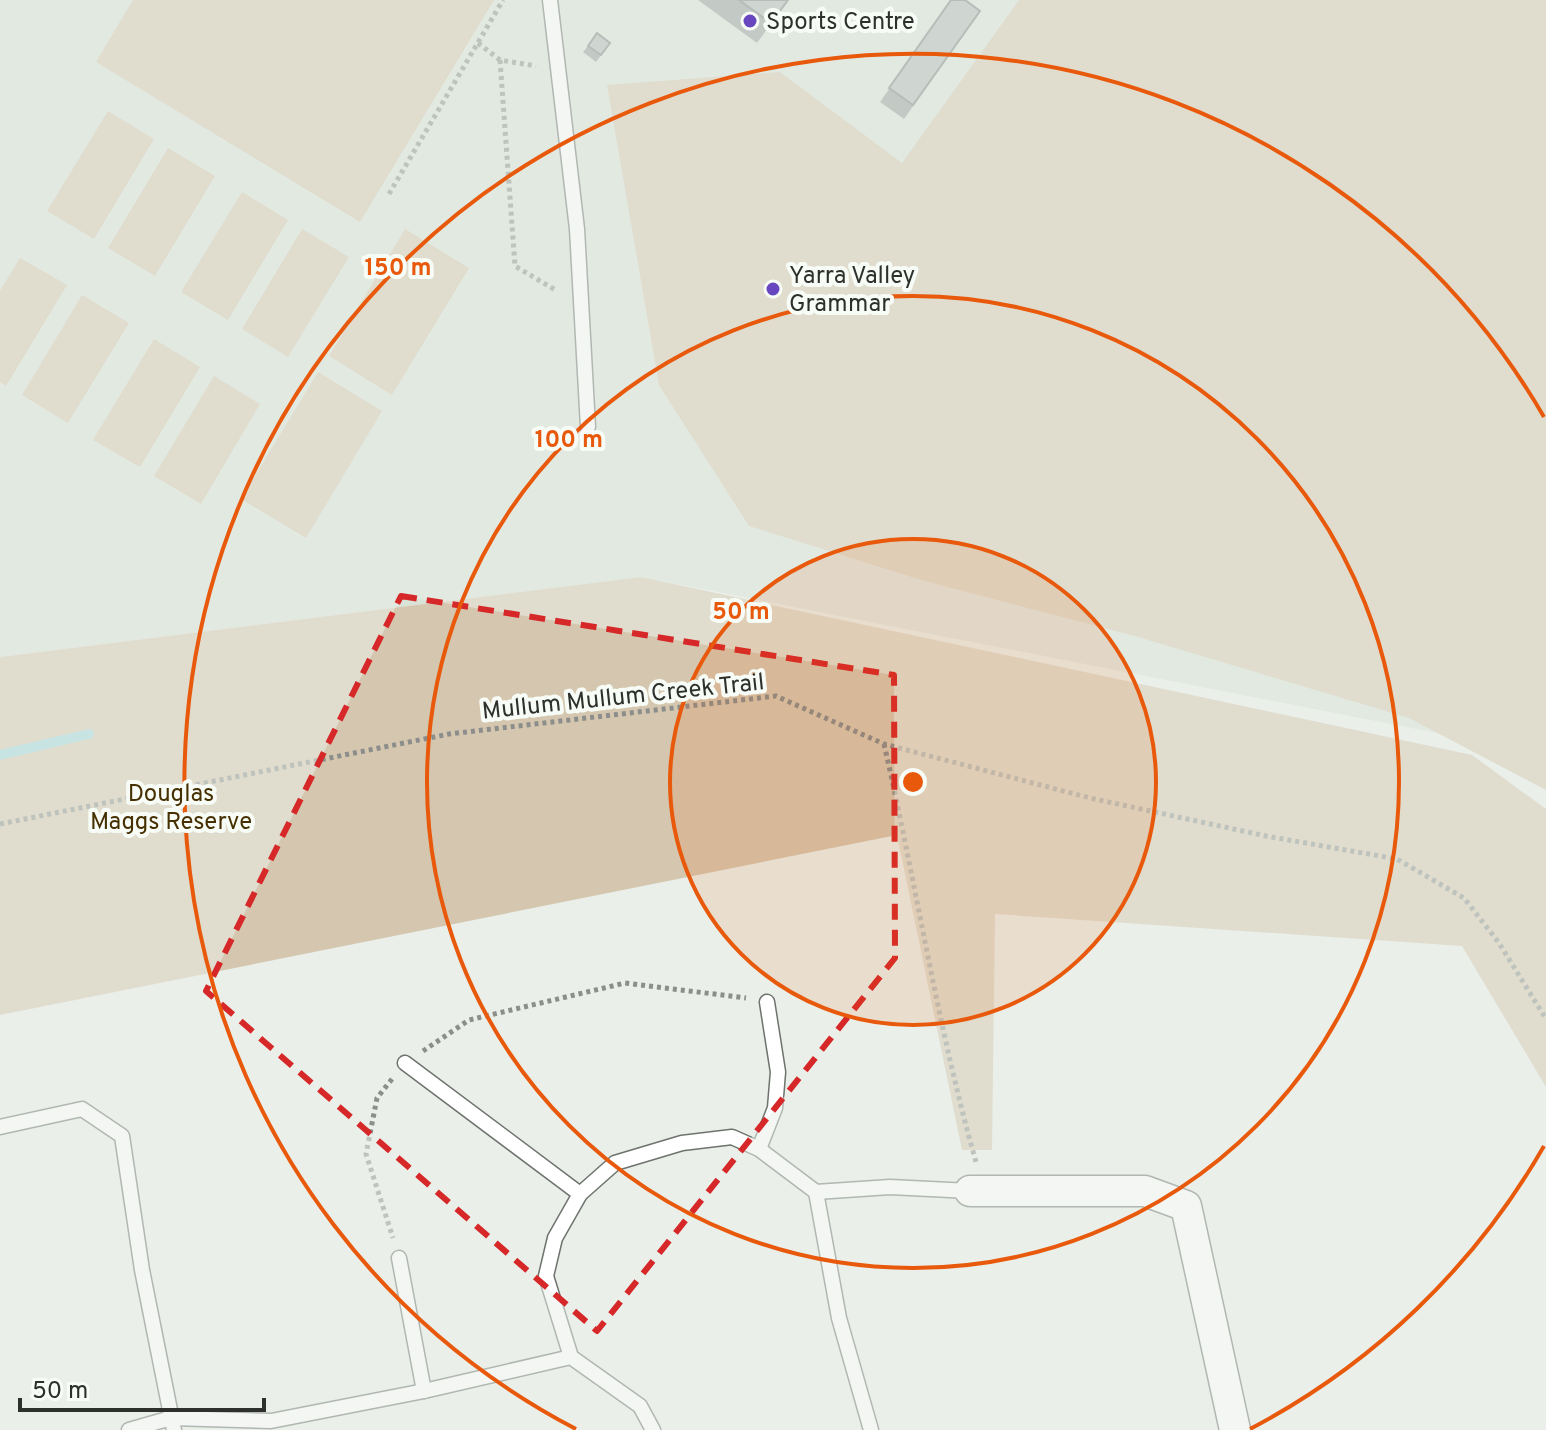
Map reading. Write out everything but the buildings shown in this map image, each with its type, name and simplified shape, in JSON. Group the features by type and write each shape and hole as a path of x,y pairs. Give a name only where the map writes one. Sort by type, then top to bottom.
{"street":[{"path":"977,1191 1145,1191 1186,1206 1235,1430"}],"lane":[{"path":"550,0 577,229 588,427"},
{"path":"759,1149 775,1108 778,1072 767,1002"},
{"path":"405,1063 580,1194"},
{"path":"0,1127 82,1109 122,1136 142,1270 172,1424"},
{"path":"653,1430 640,1406 571,1357 546,1276 555,1238 580,1194 615,1163 682,1143 732,1137 759,1149 816,1192 890,1187 977,1191"},
{"path":"816,1192 839,1318 871,1430"},
{"path":"399,1258 424,1391"},
{"path":"129,1430 172,1424 271,1421 424,1391 571,1357"}],"path":[{"path":"389,194 503,0"},
{"path":"500,60 515,266 581,305"},
{"name":"Mullum Mullum Creek Trail","path":"0,824 449,734 776,696 884,744 1090,798 1266,836 1397,859 1464,898 1499,943 1546,1019"},
{"path":"884,744 977,1191"},
{"path":"399,1258 366,1154 377,1098 405,1063 469,1020 625,983 714,992 767,1002"}],"highlighted area":[{"path":"401,596 894,675 895,958 597,1331 206,991"}],"shaded area":[{"name":"Yarra Valley Grammar","path":"0,0 1546,0 1503,746 641,577 0,657"}],"green space":[{"path":"133,0 494,0 360,222 96,62"},
{"path":"1019,0 1546,0 1546,790 1409,718 1138,637 921,580 749,526 659,385 607,85 780,72 902,163"},
{"path":"108,111 154,139 94,239 47,211"},
{"path":"168,148 215,176 155,276 108,248"},
{"path":"242,192 288,220 228,320 181,292"},
{"path":"302,229 349,257 288,357 242,329"},
{"path":"405,229 469,268 392,395 329,356"},
{"path":"20,258 67,285 6,386 0,382 0,291"},
{"path":"82,295 129,323 68,423 22,395"},
{"path":"154,339 200,367 140,467 93,440"},
{"path":"318,372 382,411 306,538 241,499"},
{"path":"214,376 260,404 201,504 154,476"},
{"name":"Douglas Maggs Reserve","path":"641,577 1472,755 1546,809 1546,1087 1462,946 995,914 992,1150 962,1150 897,835 0,1015 0,657"}],"waterway":[{"path":"0,755 89,734"}],"place":[{"name":"Sports Centre","path":"750,21"},
{"name":"Yarra Valley Grammar","path":"773,289"}]}
